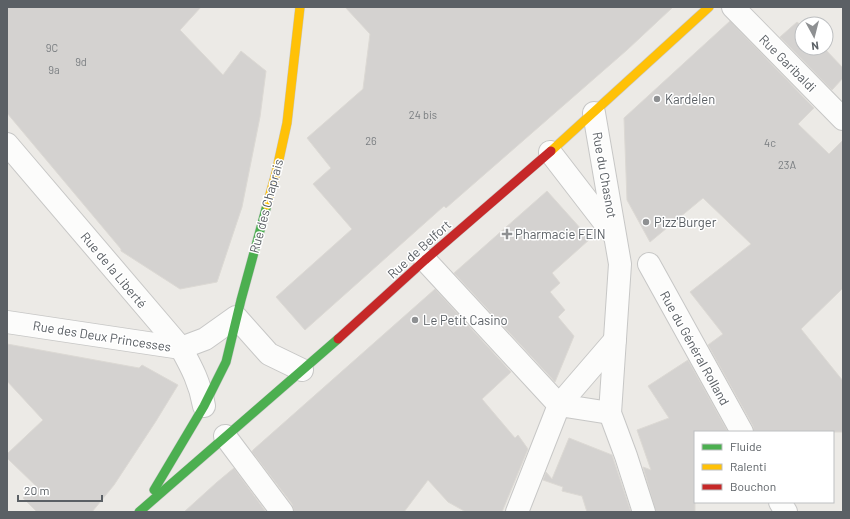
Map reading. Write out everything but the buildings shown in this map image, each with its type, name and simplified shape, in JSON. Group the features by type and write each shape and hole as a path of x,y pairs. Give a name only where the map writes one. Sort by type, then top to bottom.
{"main road":[{"name":"Rue des Chaprais","path":"236,317 276,173 286,123 294,67 300,7"},
{"name":"Rue de Belfort","path":"142,509 550,152 709,7"},
{"name":"Rue de Belfort","path":"142,509 204,406 226,362 236,317"}],"street":[{"name":"Rue Garibaldi","path":"733,7 843,119"},
{"name":"Rue du Chasnot","path":"594,113 620,264 610,413 644,512"},
{"name":"Rue de la Liberté","path":"7,144 180,348 198,382 204,406"},
{"name":"Rue du Chasnot","path":"550,152 616,236"},
{"path":"425,260 559,405 610,413"},
{"name":"Rue du Général Rolland","path":"649,264 741,431"},
{"name":"Rue des Deux Princesses","path":"7,322 180,348 205,339 236,317"},
{"path":"236,317 269,354 302,370"},
{"path":"517,512 559,405 615,340"},
{"path":"225,436 282,512"},
{"path":"781,503 786,512"}],"traffic: fast":[{"path":"154,490 204,406 226,362 267,205"},
{"path":"139,512 338,339"}],"traffic: slow":[{"path":"267,205 287,123 300,7"},
{"path":"551,151 709,7"}],"traffic: jam":[{"path":"338,339 425,260 551,151"}],"place":[{"name":"Kardelen","path":"657,99"},
{"name":"Pizz'Burger","path":"646,222"},
{"name":"Pharmacie FEIN","path":"507,234"},
{"name":"Le Petit Casino","path":"415,320"}]}
